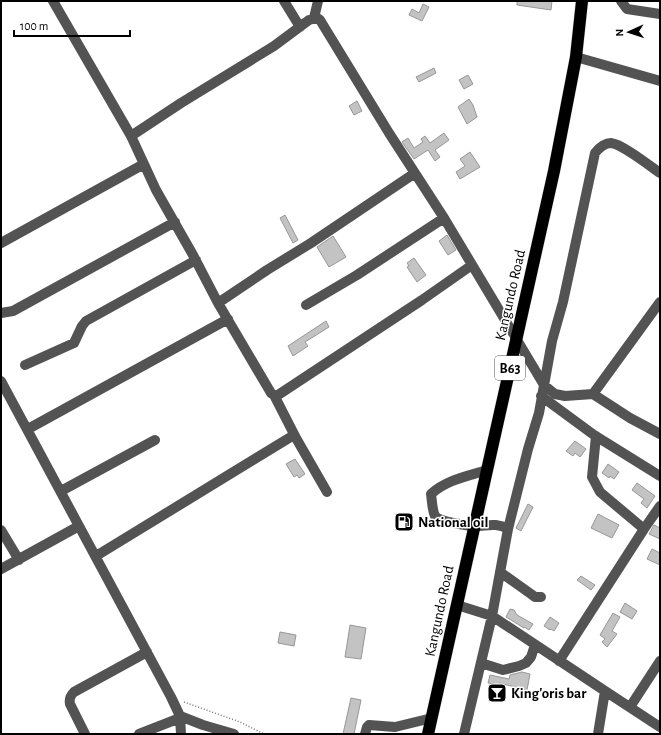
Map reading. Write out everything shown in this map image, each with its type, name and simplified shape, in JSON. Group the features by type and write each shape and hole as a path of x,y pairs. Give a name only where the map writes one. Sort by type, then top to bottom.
{"highway":[{"name":"Kangundo Road","path":"428,734 554,171 576,57 582,1"}],"street":[{"path":"53,1 131,136 156,190 196,260 218,303 271,393 274,395 327,492"},
{"path":"284,1 300,27"},
{"path":"314,18 318,1"},
{"path":"621,1 627,9 660,14"},
{"path":"131,136 181,103 274,46 309,20 314,18 320,20 444,218 544,385 555,394 565,396 594,394 630,418 660,434"},
{"path":"576,57 660,81"},
{"path":"464,734 492,616 508,529 539,412 552,341 563,302 596,153 599,147 612,143 621,146 660,173"},
{"path":"1,243 144,164"},
{"path":"218,303 415,173"},
{"path":"306,305 357,275 444,218"},
{"path":"1,313 12,311 175,222"},
{"path":"25,365 74,343 86,321 196,260"},
{"path":"274,395 278,395 422,300 472,265"},
{"path":"594,394 660,302"},
{"path":"28,429 228,319"},
{"path":"1,381 171,697 180,717 181,734"},
{"path":"541,396 596,436 660,476"},
{"path":"96,556 294,434"},
{"path":"596,436 592,477 600,492 644,529"},
{"path":"60,490 155,440"},
{"path":"487,470 437,488 431,494 433,510 439,519 474,526 489,524 501,525 508,529"},
{"path":"559,661 660,506"},
{"path":"1,569 79,526"},
{"path":"1,530 19,560"},
{"path":"500,572 531,594 541,597"},
{"path":"457,605 492,616 660,727"},
{"path":"481,663 503,670 519,666 526,663 531,657 535,645"},
{"path":"85,734 70,704 69,700 71,695 147,652"},
{"path":"630,707 660,661"},
{"path":"598,734 605,691"},
{"path":"139,734 180,717 234,734"},
{"path":"365,734 367,727 370,725 395,727 402,730 432,718"}],"path":[{"path":"171,697 240,722 264,734"}],"building":[{"path":"517,1 552,1 551,10 517,5"},
{"path":"423,4 429,7 422,21 409,15 412,9 419,13"},
{"path":"434,68 436,73 419,82 416,77"},
{"path":"468,75 473,84 464,89 459,80"},
{"path":"469,99 473,105 477,117 467,124 458,107"},
{"path":"357,101 362,111 354,115 349,106"},
{"path":"444,133 449,140 435,150 440,157 435,161 428,150 414,159 402,142 408,138 414,148 423,142 421,139 425,136 430,143"},
{"path":"470,152 480,167 460,179 456,172 465,166 460,159"},
{"path":"285,215 298,240 293,243 280,218"},
{"path":"447,235 456,250 448,255 439,241"},
{"path":"333,236 346,257 329,267 317,247"},
{"path":"414,258 426,275 417,282 407,267 409,266 407,263"},
{"path":"326,321 329,327 305,342 308,346 293,356 288,346"},
{"path":"575,441 586,449 580,457 575,453 573,456 566,451"},
{"path":"295,459 305,474 299,478 297,475 294,477 286,464"},
{"path":"608,464 619,472 614,479 610,476 609,478 602,473"},
{"path":"637,483 655,496 647,508 641,503 644,499 632,490"},
{"path":"528,504 533,507 521,531 516,528"},
{"path":"598,514 619,525 612,538 591,528"},
{"path":"654,525 660,528 660,539 649,534"},
{"path":"652,549 660,553 660,565 647,559"},
{"path":"581,576 595,585 591,590 577,580"},
{"path":"625,603 637,611 632,619 620,612"},
{"path":"510,609 514,610 517,615 533,624 529,630 506,617"},
{"path":"613,613 620,617 612,631 617,634 607,647 602,642 605,639 600,635"},
{"path":"550,617 559,623 554,631 544,626"},
{"path":"350,625 366,628 361,659 345,657"},
{"path":"280,632 296,635 294,646 278,643"},
{"path":"522,672 530,674 527,690 499,683 499,685 488,683 490,675 509,679 510,675"},
{"path":"351,698 361,700 354,734 343,734"}],"place":[{"name":"National oil","path":"404,522"},
{"name":"King'oris bar","path":"497,693"}]}
